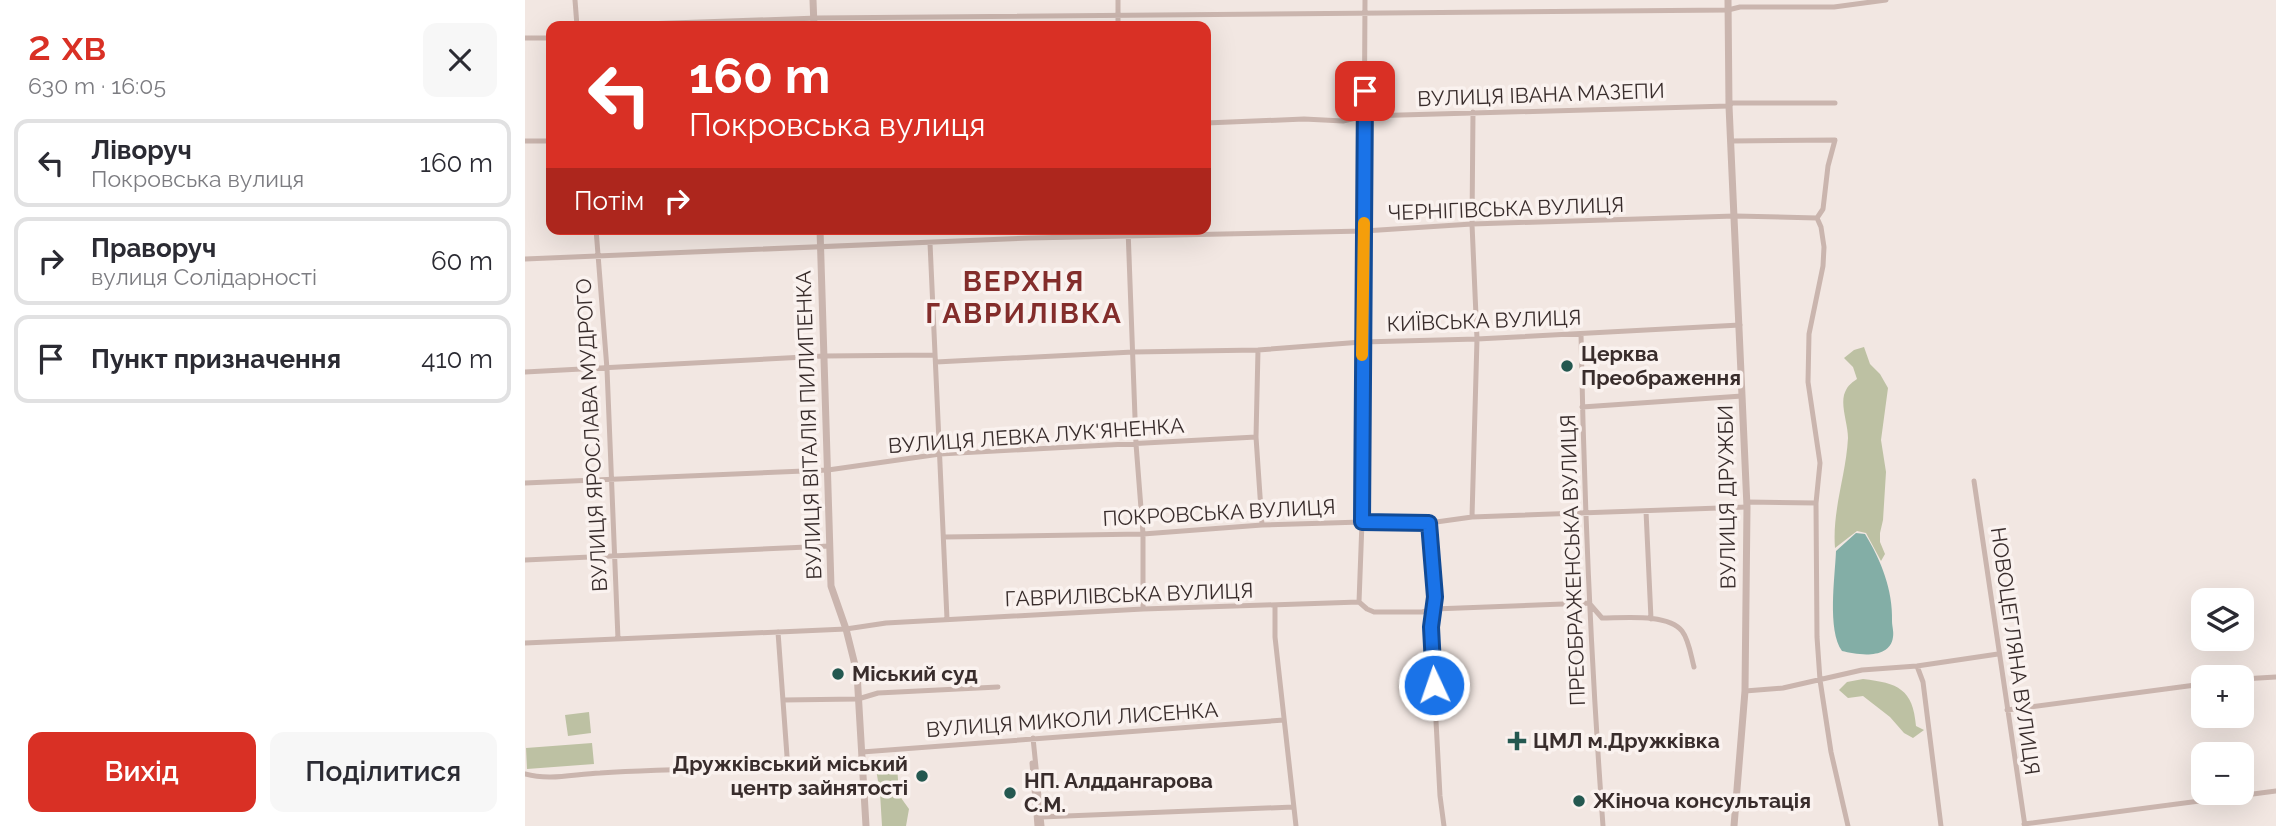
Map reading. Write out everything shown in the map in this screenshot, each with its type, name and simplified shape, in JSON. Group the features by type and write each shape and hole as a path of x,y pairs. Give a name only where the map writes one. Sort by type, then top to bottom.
{"street":[{"path":"575,0 577,21"},
{"path":"813,0 814,21"},
{"path":"1118,0 1118,21"},
{"path":"1359,602 1362,522 1365,0"},
{"name":"ВУЛИЦЯ ДРУЖБИ","path":"1728,0 1728,106 1747,505 1745,691 1734,826"},
{"path":"852,21 1118,14 1365,15 1728,10 1740,7 1834,7 1886,0"},
{"path":"525,38 546,38"},
{"name":"ВУЛИЦЯ ІВАНА МАЗЕПИ","path":"1211,123 1304,119 1343,121 1365,116 1728,106 1732,103 1835,103"},
{"path":"1472,517 1477,339 1472,224 1473,112"},
{"path":"1731,141 1835,140 1828,166 1823,209 1817,218 1824,247 1823,266 1809,334 1808,382 1820,463 1816,503 1820,680 1831,752 1848,826"},
{"path":"525,141 546,141"},
{"name":"ЧЕРНІГІВСЬКА ВУЛИЦЯ","path":"1211,232 1364,231 1472,224 1734,216 1817,218"},
{"name":"ВУЛИЦЯ ЯРОСЛАВА МУДРОГО","path":"596,235 607,369 618,639"},
{"name":"ВУЛИЦЯ ВІТАЛІЯ ПИЛИПЕНКА","path":"820,235 831,586 857,673 866,826"},
{"name":"ЧЕРНІГІВСЬКА ВУЛИЦЯ","path":"525,259 1088,235"},
{"path":"1128,235 1136,444 1143,534 1143,609"},
{"path":"930,243 947,619"},
{"name":"КИЇВСЬКА ВУЛИЦЯ","path":"936,362 1133,352 1258,350 1362,342 1477,339 1740,325"},
{"name":"ПРЕОБРАЖЕНСЬКА ВУЛИЦЯ","path":"1580,334 1589,603 1603,826"},
{"path":"1258,350 1256,437 1262,525"},
{"path":"525,372 824,356 935,355"},
{"path":"1582,407 1742,396"},
{"name":"ВУЛИЦЯ ЛЕВКА ЛУК'ЯНЕНКА","path":"525,483 828,470 940,454 1256,437"},
{"name":"НОВОЦЕГЛЯНА ВУЛИЦЯ","path":"1974,481 2024,825"},
{"name":"ПОКРОВСЬКА ВУЛИЦЯ","path":"944,537 1143,534 1262,525 1362,522 1429,523 1472,517 1816,503"},
{"path":"1646,511 1651,619"},
{"path":"1429,523 1434,608 1431,627 1444,826"},
{"path":"525,560 830,546"},
{"name":"ГАВРИЛІВСЬКА ВУЛИЦЯ","path":"525,643 846,629 886,623 1143,609 1359,602 1374,612 1422,612 1434,608 1589,603"},
{"path":"1589,603 1602,618 1651,619 1676,625 1684,633 1694,667"},
{"path":"1275,605 1275,637 1296,826"},
{"path":"525,774 543,779 577,774 654,770 742,768 760,765 783,767 787,756 778,632"},
{"path":"1745,691 1783,688 1862,670 1917,666 1998,654"},
{"path":"1917,666 1923,682 1941,826"},
{"path":"2254,679 2276,677"},
{"path":"2007,710 2191,686"},
{"path":"783,700 858,699 878,693 998,687"},
{"name":"ВУЛИЦЯ МИКОЛИ ЛИСЕНКА","path":"862,752 1284,720"},
{"path":"1031,739 1041,817 1039,826"},
{"path":"1031,739 1039,826"},
{"path":"2024,825 2276,791"},
{"path":"1041,817 1294,807"}],"green space":[{"path":"1864,347 1870,364 1888,388 1881,440 1886,472 1880,533 1885,554 1881,561 1866,533 1857,531 1835,548 1835,520 1848,438 1843,400 1848,387 1857,379 1853,367 1844,358 1854,350"},
{"path":"1863,679 1886,683 1902,690 1911,704 1916,726 1924,730 1913,738 1863,696 1848,698 1839,690 1847,682"},
{"path":"589,712 591,733 568,736 565,715"},
{"path":"592,743 594,764 527,769 526,748"},
{"path":"885,761 897,765 899,795 909,809 906,826 882,826 876,769"}],"water":[{"path":"1856,533 1865,534 1871,544 1885,576 1890,598 1893,637 1891,644 1880,653 1856,654 1842,651 1837,642 1833,617 1836,551"}],"slow traffic":[{"path":"1362,355 1364,223"}],"place":[{"name":"Церква Преображення","path":"1567,366"},
{"name":"Міський суд","path":"838,674"},
{"name":"ЦМЛ м.Дружківка","path":"1517,741"},
{"name":"Дружківський міський центр зайнятості","path":"922,776"},
{"name":"НП. Алддангарова С.М.","path":"1010,793"},
{"name":"Жіноча консультація","path":"1579,801"}],"district":[{"name":"ВЕРХНЯ ГАВРИЛІВКА","path":"1024,297"}],"route":[{"path":"1365,91 1362,522 1429,523 1435,597 1431,627 1434,685"}]}
